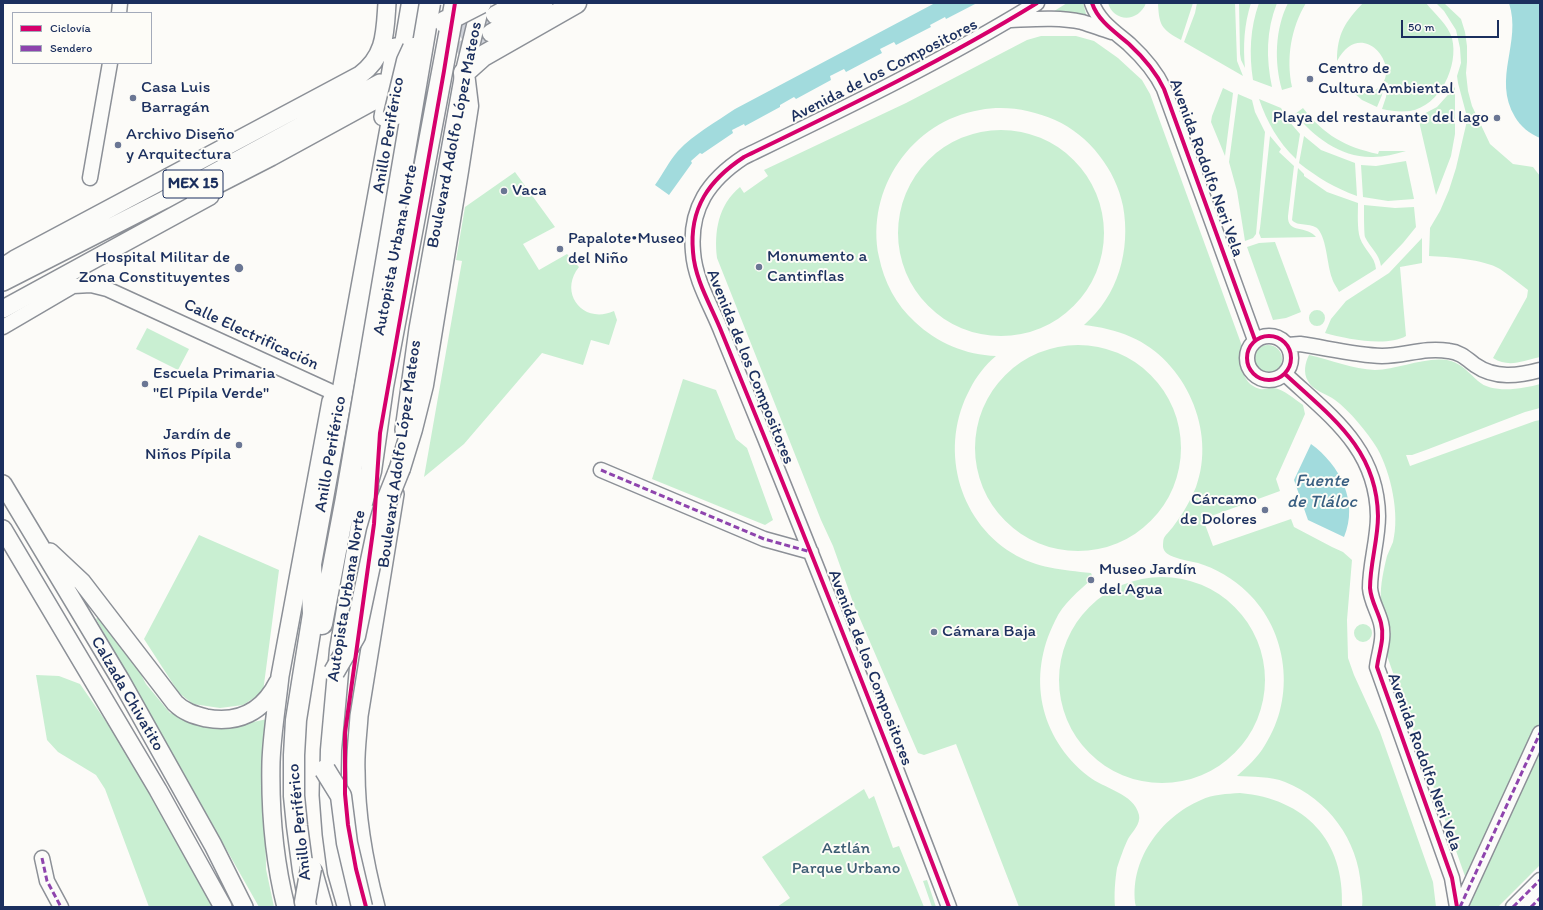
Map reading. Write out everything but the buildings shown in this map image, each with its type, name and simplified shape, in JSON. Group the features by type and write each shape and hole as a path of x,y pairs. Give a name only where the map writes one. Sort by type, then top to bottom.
{"highway":[{"name":"Autopista Urbana Norte","path":"322,907 312,868 306,831 303,792 307,722 324,612 346,498 430,3"},
{"name":"Anillo Periférico","path":"348,907 338,872 330,795 333,729 340,650 366,503 390,301 444,3"},
{"name":"Autopista Urbana Norte","path":"344,907 333,866 329,836 325,770 334,672 362,503 371,471 383,387 455,3"},
{"path":"334,672 355,636 377,532 384,508 402,462 418,405 468,106 464,73 483,56 576,3"},
{"name":"Anillo Periférico","path":"310,907 303,871 297,826 294,796 294,755 296,720 313,614 311,564 351,344 401,4"},
{"path":"324,612 317,558 394,115 407,61 413,46 421,35 434,26 486,7"},
{"path":"318,466 327,442 335,402 351,344"},
{"path":"325,770 341,796 347,843 362,907"},
{"path":"306,907 305,902 312,868"}],"main road":[{"path":"486,7 517,3"},
{"path":"491,33 544,3"},
{"path":"3,267 15,259 360,75 372,65 381,49 401,4"},
{"path":"286,907 280,882 274,840 272,805 271,761 280,676 401,4"},
{"name":"Boulevard Adolfo López Mateos","path":"376,907 358,822 356,770 359,716 390,527 418,329 464,73 486,7"},
{"name":"MEX 15","path":"3,282 164,200 380,82"},
{"name":"MEX 15","path":"3,292 271,157 377,99"},
{"path":"3,309 241,179 271,157"},
{"name":"Calzada Chivatito","path":"3,484 120,679 176,782 213,845 244,907"},
{"name":"Calzada Chivatito","path":"3,529 158,790 223,907"},
{"path":"38,543 59,560 82,582 175,703 186,712 217,719 235,719 245,716 254,711 268,698 280,676"}],"street":[{"name":"Avenida de los Compositores","path":"949,907 811,552 722,332 698,277 692,243 694,224 698,209 704,196 715,181 730,166 744,157 916,72 1010,20 1037,3"},
{"name":"Avenida Rodolfo Neri Vela","path":"1092,3 1096,14 1152,68 1164,89 1256,340"},
{"name":"Avenida Rodolfo Neri Vela","path":"1010,20 1044,18 1082,22 1116,33"},
{"path":"90,178 110,64"},
{"name":"Calle Electrificación","path":"3,327 73,286 91,286 108,289 332,392"},
{"path":"1262,336 1276,336 1288,345 1292,357 1291,363 1285,374 1279,378 1267,380 1260,378 1249,368 1247,353 1250,346 1262,336"},
{"path":"1288,345 1300,344 1383,356 1434,349 1451,351 1464,356 1485,371 1496,375 1521,375 1540,370"},
{"name":"Avenida Rodolfo Neri Vela","path":"1285,374 1351,438 1361,453 1371,474 1376,492 1378,514 1370,590 1375,609 1381,622 1383,633 1377,667 1452,878 1459,907"},
{"path":"601,470 764,539 811,552"},
{"path":"1459,907 1540,732"},
{"path":"42,858 47,881 61,907"},
{"path":"1513,907 1540,880"},
{"path":"1531,907 1540,898"}],"green space":[{"path":"1067,3 1083,3 1087,17 1051,13"},
{"path":"1108,3 1146,3 1138,14 1127,18 1115,14 1111,10"},
{"path":"1158,3 1193,3 1181,40 1169,33 1162,26 1159,17"},
{"path":"1197,3 1235,3 1237,61 1243,76 1184,42 1195,13"},
{"path":"1239,3 1251,3 1245,36 1245,68 1240,54"},
{"path":"1259,3 1277,3 1273,13 1268,45 1272,87 1253,80 1251,41"},
{"path":"1288,3 1306,3 1293,33 1291,44 1290,76 1292,87 1282,90 1279,79 1277,46 1280,24"},
{"path":"1363,3 1426,3 1450,33 1452,38 1453,61 1450,72 1438,93 1421,108 1410,111 1382,109 1388,83 1384,82 1382,95 1377,107 1362,100 1354,93 1368,93 1381,86 1386,75 1385,64 1380,53 1371,45 1360,43 1348,47 1337,61 1340,36 1343,29 1351,16"},
{"path":"1436,3 1444,3 1461,19 1467,46 1466,73 1468,91 1472,106 1490,144 1513,164 1533,167 1540,176 1540,357 1516,363 1505,363 1493,358 1527,297 1528,290 1500,269 1485,263 1466,259 1429,256 1430,228 1440,211 1449,190 1456,168 1466,125 1466,113 1457,76 1461,63 1460,48 1456,30 1444,11"},
{"path":"1041,36 1076,36 1094,41 1118,58 1142,80 1150,94 1242,346 1242,365 1245,377 1253,386 1260,389 1273,388 1281,390 1303,405 1305,414 1276,479 1280,491 1203,519 1213,546 1291,519 1294,527 1343,552 1352,560 1347,620 1348,658 1354,675 1380,732 1433,882 1436,907 1362,907 1359,869 1354,853 1347,837 1327,810 1315,799 1300,789 1280,780 1237,776 1259,754 1275,726 1281,706 1284,686 1283,665 1279,645 1261,608 1242,587 1218,571 1198,563 1174,557 1164,551 1164,538 1184,511 1196,487 1201,465 1202,443 1199,421 1192,400 1181,380 1167,362 1150,348 1120,332 1084,325 1106,300 1119,271 1125,239 1123,206 1114,179 1099,155 1090,144 1079,135 1055,120 1018,109 999,108 980,110 956,117 934,128 914,143 899,162 887,184 879,207 877,232 879,257 884,275 892,292 902,308 915,322 942,342 974,353 996,356 981,371 970,389 961,411 956,434 955,457 959,480 966,501 978,521 993,539 1021,558 1050,568 1091,573 1093,578 1067,603 1055,621 1046,642 1041,663 1040,684 1043,704 1049,724 1058,743 1071,760 1088,776 1125,796 1131,801 1139,815 1139,822 1128,839 1117,868 1115,907 1019,907 956,744 924,755 918,753 854,605 833,546 821,520 717,258 717,229 722,211 733,194 740,187 744,193 768,176 764,170 906,103 1027,40"},
{"path":"1455,87 1455,134 1451,156 1436,195 1418,117 1437,107"},
{"path":"1223,88 1233,93 1225,156 1211,122"},
{"path":"1238,94 1252,100 1255,112 1265,132 1256,234 1253,238 1245,241 1237,191 1229,162"},
{"path":"1259,99 1281,108 1288,120 1300,134 1296,159 1284,146 1274,131"},
{"path":"1303,108 1327,133 1355,148 1378,154 1379,151 1406,151 1373,157 1350,154 1339,150 1311,131 1295,114"},
{"path":"1001,130 1031,134 1050,142 1074,160 1092,184 1100,203 1104,233 1100,263 1092,282 1074,306 1050,324 1031,332 1001,336 971,332 952,324 928,306 910,282 902,263 898,233 902,203 910,184 928,160 952,142 971,134"},
{"path":"1270,136 1281,149 1279,152 1294,166 1288,216 1289,222 1294,227 1308,231 1316,237 1261,238 1259,233"},
{"path":"1304,136 1321,150 1355,163 1357,196 1341,190 1299,163"},
{"path":"1406,161 1414,199 1388,201 1363,197 1361,165 1376,166"},
{"path":"1298,168 1304,176 1327,192 1358,203 1358,225 1360,238 1374,260 1376,269 1339,292 1330,273 1325,246 1318,229 1294,222 1292,220"},
{"path":"515,172 555,227 523,244 539,270 567,254 579,267 573,277 571,287 577,304 592,314 603,314 614,311 617,320 609,345 591,340 583,365 542,353 464,444 424,477 462,261 456,260 465,207"},
{"path":"1364,205 1395,208 1414,207 1416,227 1381,266 1380,261 1365,237"},
{"path":"1422,238 1422,263 1400,267 1406,336 1388,341 1366,341 1344,338 1325,333 1331,319 1346,301 1389,273"},
{"path":"1275,242 1301,312 1286,318 1273,320 1247,247 1259,243"},
{"path":"1317,310 1323,312 1325,318 1323,324 1317,326 1311,324 1309,318 1311,312"},
{"path":"147,328 189,349 178,370 136,349"},
{"path":"1068,345 1088,345 1108,349 1127,357 1151,375 1169,399 1177,418 1181,438 1181,458 1177,478 1169,497 1151,521 1127,539 1108,547 1088,551 1068,551 1048,547 1029,539 1013,528 998,513 987,497 979,478 975,458 975,438 979,418 987,399 998,383 1013,368 1029,357 1048,349"},
{"path":"1268,345 1278,349 1282,359 1278,369 1268,373 1258,369 1254,359 1258,349"},
{"path":"1309,355 1350,366 1375,370 1393,368 1423,361 1451,361 1459,364 1478,381 1491,388 1517,389 1540,384 1540,408 1525,412 1412,455 1406,455 1410,466 1540,420 1540,722 1466,879 1386,653 1390,640 1390,627 1382,607 1381,593 1387,556 1393,542 1395,531 1395,507 1390,481 1377,448 1358,422 1335,400 1313,387 1306,378 1306,361"},
{"path":"683,379 716,390 736,439 747,448 773,520 765,525 652,479"},
{"path":"199,535 279,570 263,692 243,705 220,708 193,704 179,693 144,639"},
{"path":"1152,577 1172,577 1192,581 1211,589 1235,607 1253,631 1261,650 1265,670 1265,690 1261,710 1253,729 1235,753 1211,771 1192,779 1172,783 1152,783 1132,779 1113,771 1097,760 1082,745 1071,729 1063,710 1059,690 1059,670 1063,650 1071,631 1082,615 1097,600 1113,589 1132,581"},
{"path":"99,616 131,655 146,684 170,713 207,723 231,727 267,719 264,741 266,869 274,907 259,907 96,619"},
{"path":"1359,624 1367,624 1372,629 1370,640 1367,642 1359,642 1354,637 1354,629"},
{"path":"36,675 59,676 80,684 141,772 215,907 149,907 105,789 96,775 58,752 47,740"},
{"path":"1540,746 1540,865 1498,907 1465,907"},
{"name":"Aztlán Parque Urbano","path":"864,789 869,799 874,796 893,848 899,846 924,907 777,907 790,898 762,857"},
{"path":"1240,793 1263,797 1284,804 1302,814 1316,827 1328,843 1336,862 1341,883 1342,907 1136,907 1135,890 1137,873 1150,843 1161,829 1173,817 1201,800 1215,795"},
{"path":"927,880 936,907 932,907 923,881"}],"water":[{"path":"935,3 977,3 946,19 945,17 930,25 931,27 896,45 894,42 880,49 882,53 846,72 844,69 830,76 831,80 796,99 794,97 780,105 780,107 745,126 744,124 732,130 733,133 702,154 700,153 691,161 692,163 669,195 655,185 672,159 684,145 735,109"},
{"path":"1509,3 1540,3 1540,138 1522,127 1515,117 1509,103 1506,88 1506,74 1512,32 1512,18"},
{"name":"Fuente de Tláloc","path":"1311,444 1330,462 1344,485 1348,498 1349,511 1348,524 1344,537 1308,520 1294,480"}],"tunnel":[{"path":"438,48 495,15"},
{"path":"436,65 491,33"}],"marked path":[{"path":"601,470 764,539 811,552"},
{"path":"1460,907 1540,733"},
{"path":"42,858 47,881 61,907"},
{"path":"1513,907 1540,880"},
{"path":"1531,907 1540,898"}],"cycle path":[{"path":"366,907 356,869 348,825 345,794 345,733 374,524 380,433 455,3"},
{"path":"949,907 811,553 718,323 700,284 694,263 694,222 698,209 711,186 721,175 744,157 929,65 1037,3"},
{"path":"1092,3 1103,21 1129,44 1149,65 1164,89 1255,340"},
{"path":"1265,336 1273,336 1278,337 1285,342 1290,349 1291,358 1290,367 1285,374 1278,379 1265,380 1257,377 1250,370 1247,362 1247,354 1250,346 1257,339 1265,336"},
{"path":"1285,374 1334,419 1348,435 1360,452 1369,471 1376,492 1378,516 1377,534 1371,570 1370,588 1382,629 1382,640 1377,667 1452,878 1457,907"}],"place":[{"name":"Centro de Cultura Ambiental","path":"1310,79"},
{"name":"Casa Luis Barragán","path":"133,98"},
{"name":"Playa del restaurante del lago","path":"1497,118"},
{"name":"Archivo Diseño y Arquitectura","path":"118,145"},
{"name":"Vaca","path":"504,191"},
{"name":"Papalote•Museo del Niño","path":"560,249"},
{"name":"Monumento a Cantinflas","path":"759,267"},
{"name":"Hospital Militar de Zona Constituyentes","path":"239,268"},
{"name":"Escuela Primaria \"El Pípila Verde\"","path":"145,384"},
{"name":"Jardín de Niños Pípila","path":"239,445"},
{"name":"Cárcamo de Dolores","path":"1265,510"},
{"name":"Museo Jardín del Agua","path":"1091,580"},
{"name":"Cámara Baja","path":"934,632"}]}
